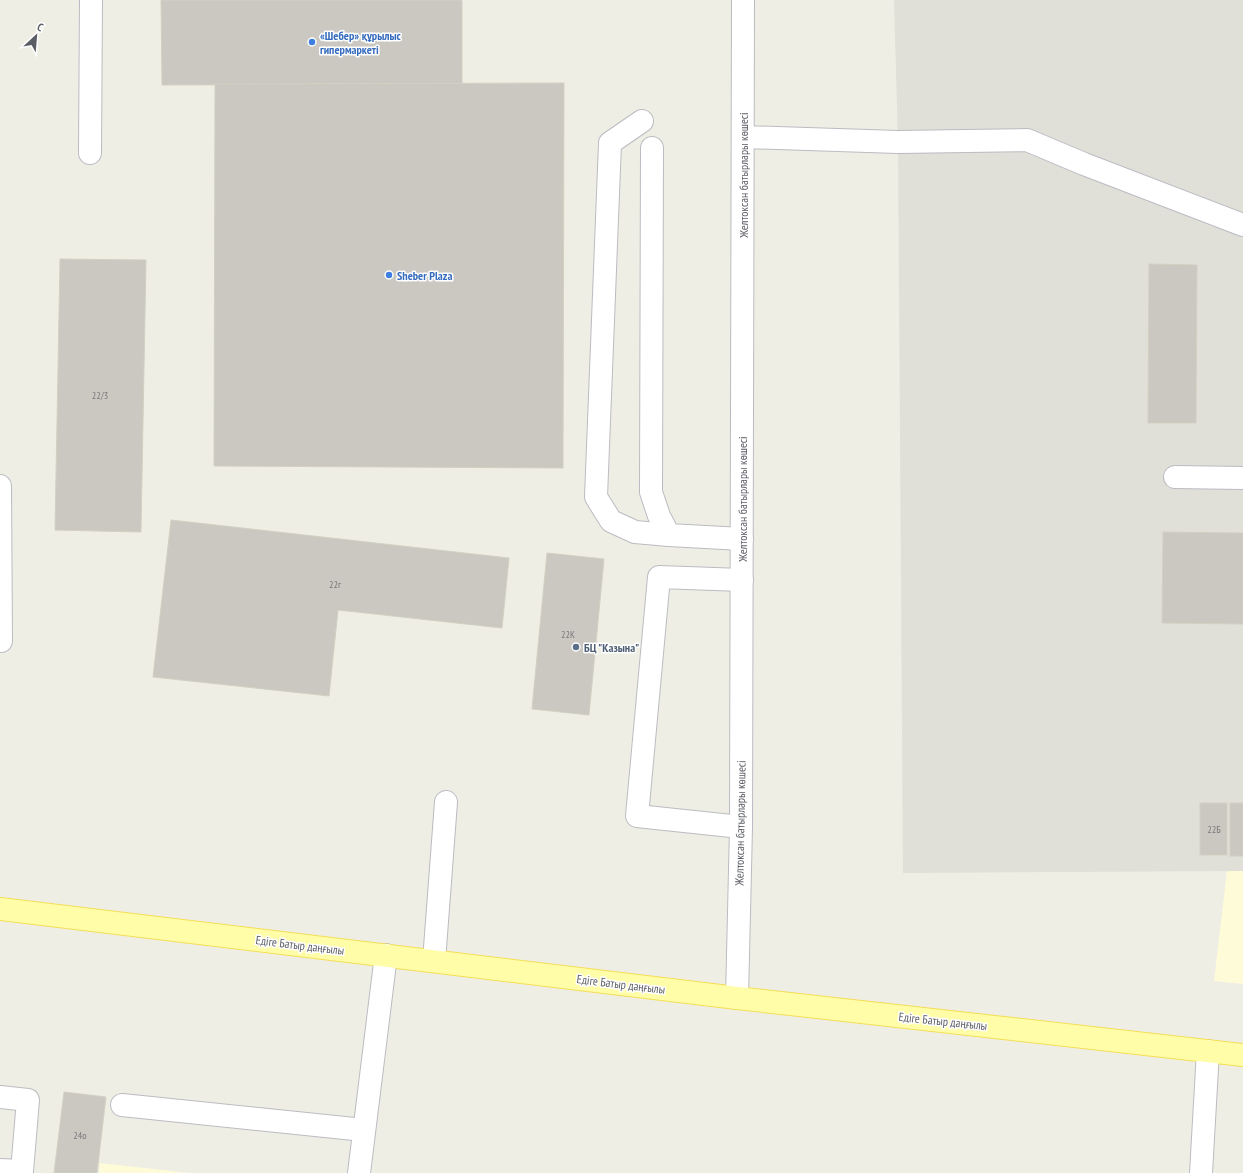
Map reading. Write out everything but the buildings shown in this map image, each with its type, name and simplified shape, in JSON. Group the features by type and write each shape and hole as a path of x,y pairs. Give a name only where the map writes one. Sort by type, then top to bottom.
{"main road":[{"name":"Едіге Батыр даңғылы","path":"0,909 737,998 1243,1055"}],"street":[{"path":"90,153 91,0"},
{"name":"Желтоксан батырлары көшесі","path":"737,998 741,827 743,0"},
{"path":"642,121 610,143 596,497 611,521 635,532 742,539"},
{"path":"743,137 898,142 1027,140 1091,167 1243,225"},
{"path":"652,148 651,492 659,516 669,535"},
{"path":"1174,477 1243,478"},
{"path":"0,486 1,641"},
{"path":"741,827 637,816 660,577 742,580"},
{"path":"434,961 446,802"},
{"path":"359,1173 386,955"},
{"path":"1201,1173 1208,1051"},
{"path":"0,1098 28,1100 22,1172 0,1170"},
{"path":"122,1105 364,1130"}],"shaded area":[{"path":"894,0 1243,0 1243,871 903,873 898,142"},
{"path":"1227,871 1243,871 1243,984 1214,981"},
{"path":"100,1163 189,1173 99,1173"}],"place":[{"name":"«Шебер» құрылыс гипермаркеті","path":"312,42"},
{"name":"Sheber Plaza","path":"389,275"},
{"name":"БЦ \"Казына\"","path":"576,647"}]}
